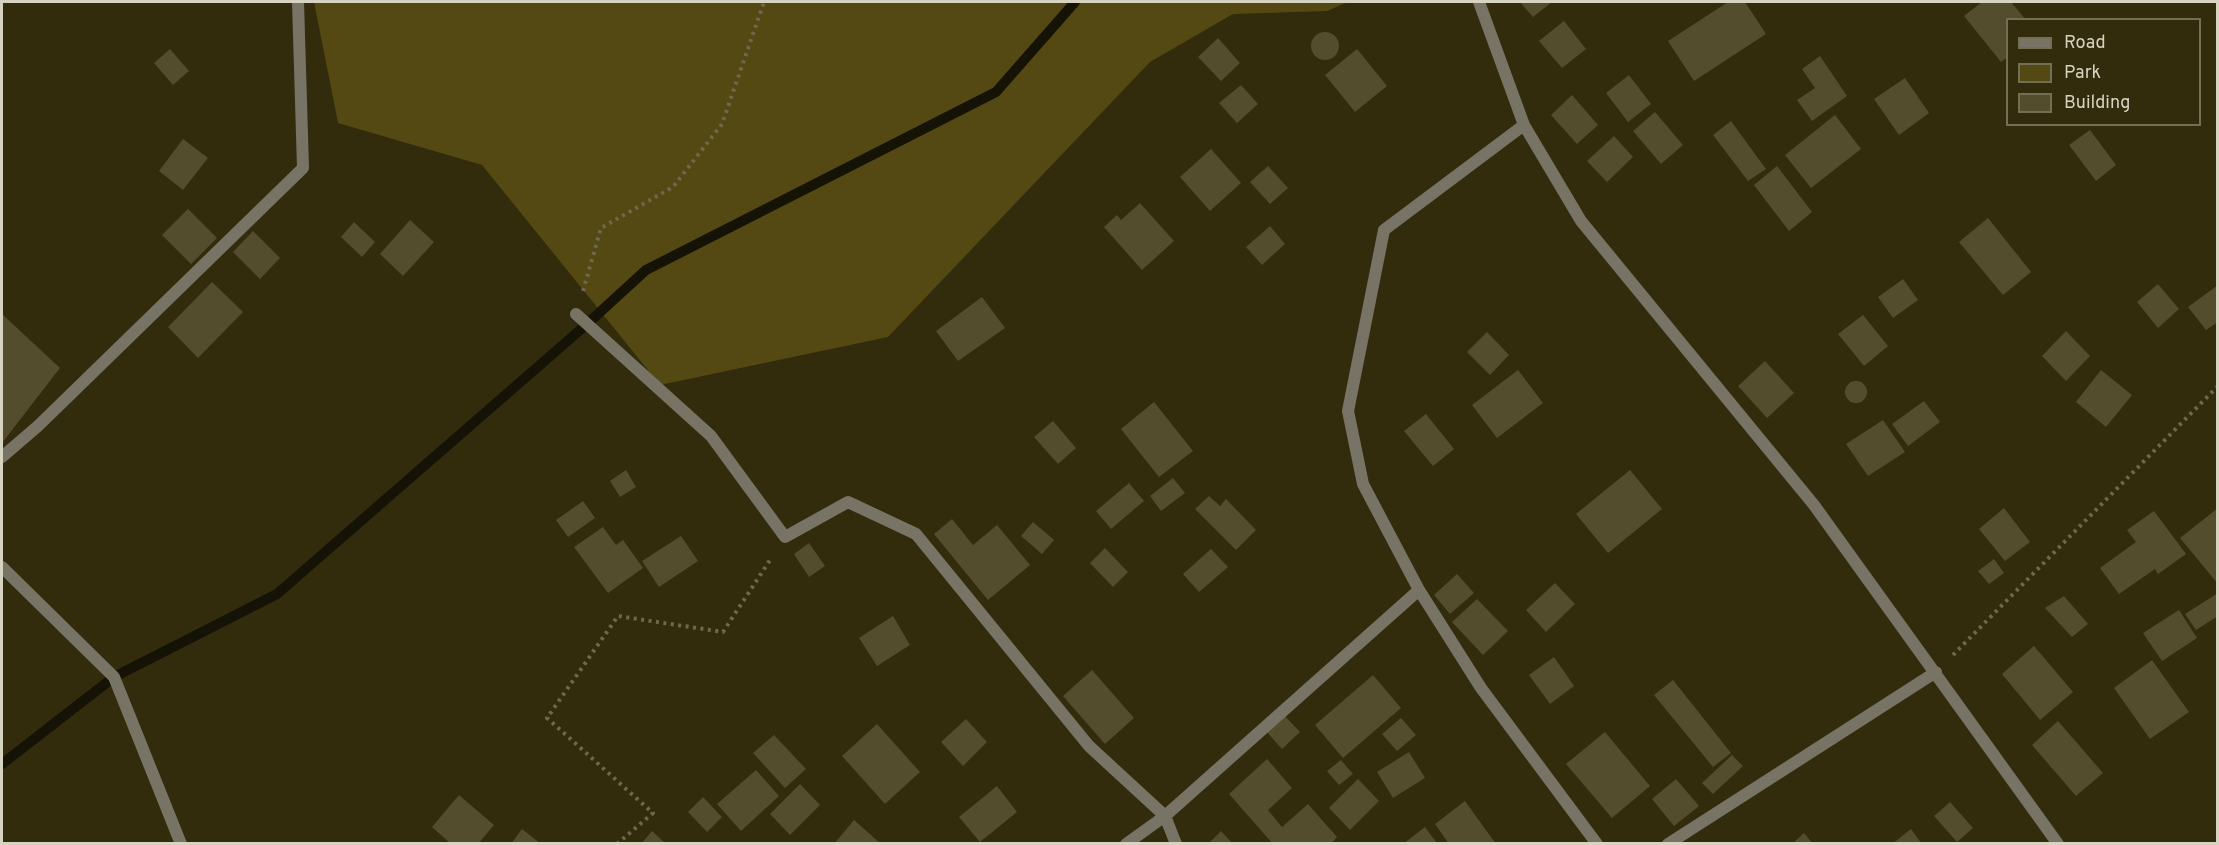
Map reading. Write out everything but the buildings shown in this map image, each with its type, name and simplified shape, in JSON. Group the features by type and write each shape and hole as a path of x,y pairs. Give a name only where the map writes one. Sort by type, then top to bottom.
{"street":[{"path":"2,457 38,426 303,168 298,2"},
{"path":"1479,2 1524,125 1581,221 1814,505 2058,843"},
{"path":"1524,125 1384,230 1348,411 1363,484 1419,590 1481,688 1597,843"},
{"path":"576,315 711,436 785,537 848,502 916,534 1089,746 1165,816 1176,843"},
{"path":"2,567 114,677 181,843"},
{"path":"1126,843 1165,816 1419,590"},
{"path":"1668,843 1936,672"}],"path":[{"path":"576,315 601,228 673,187 722,124 764,2"},
{"path":"1936,672 2217,386"},
{"path":"617,843 653,813 547,718 618,616 723,632 785,537"}],"green space":[{"path":"314,2 1348,2 1327,11 1233,14 1150,62 888,337 660,385 482,165 338,123"}],"waterway":[{"path":"2,764 114,677 277,594 646,270 996,92 1075,2"}]}
